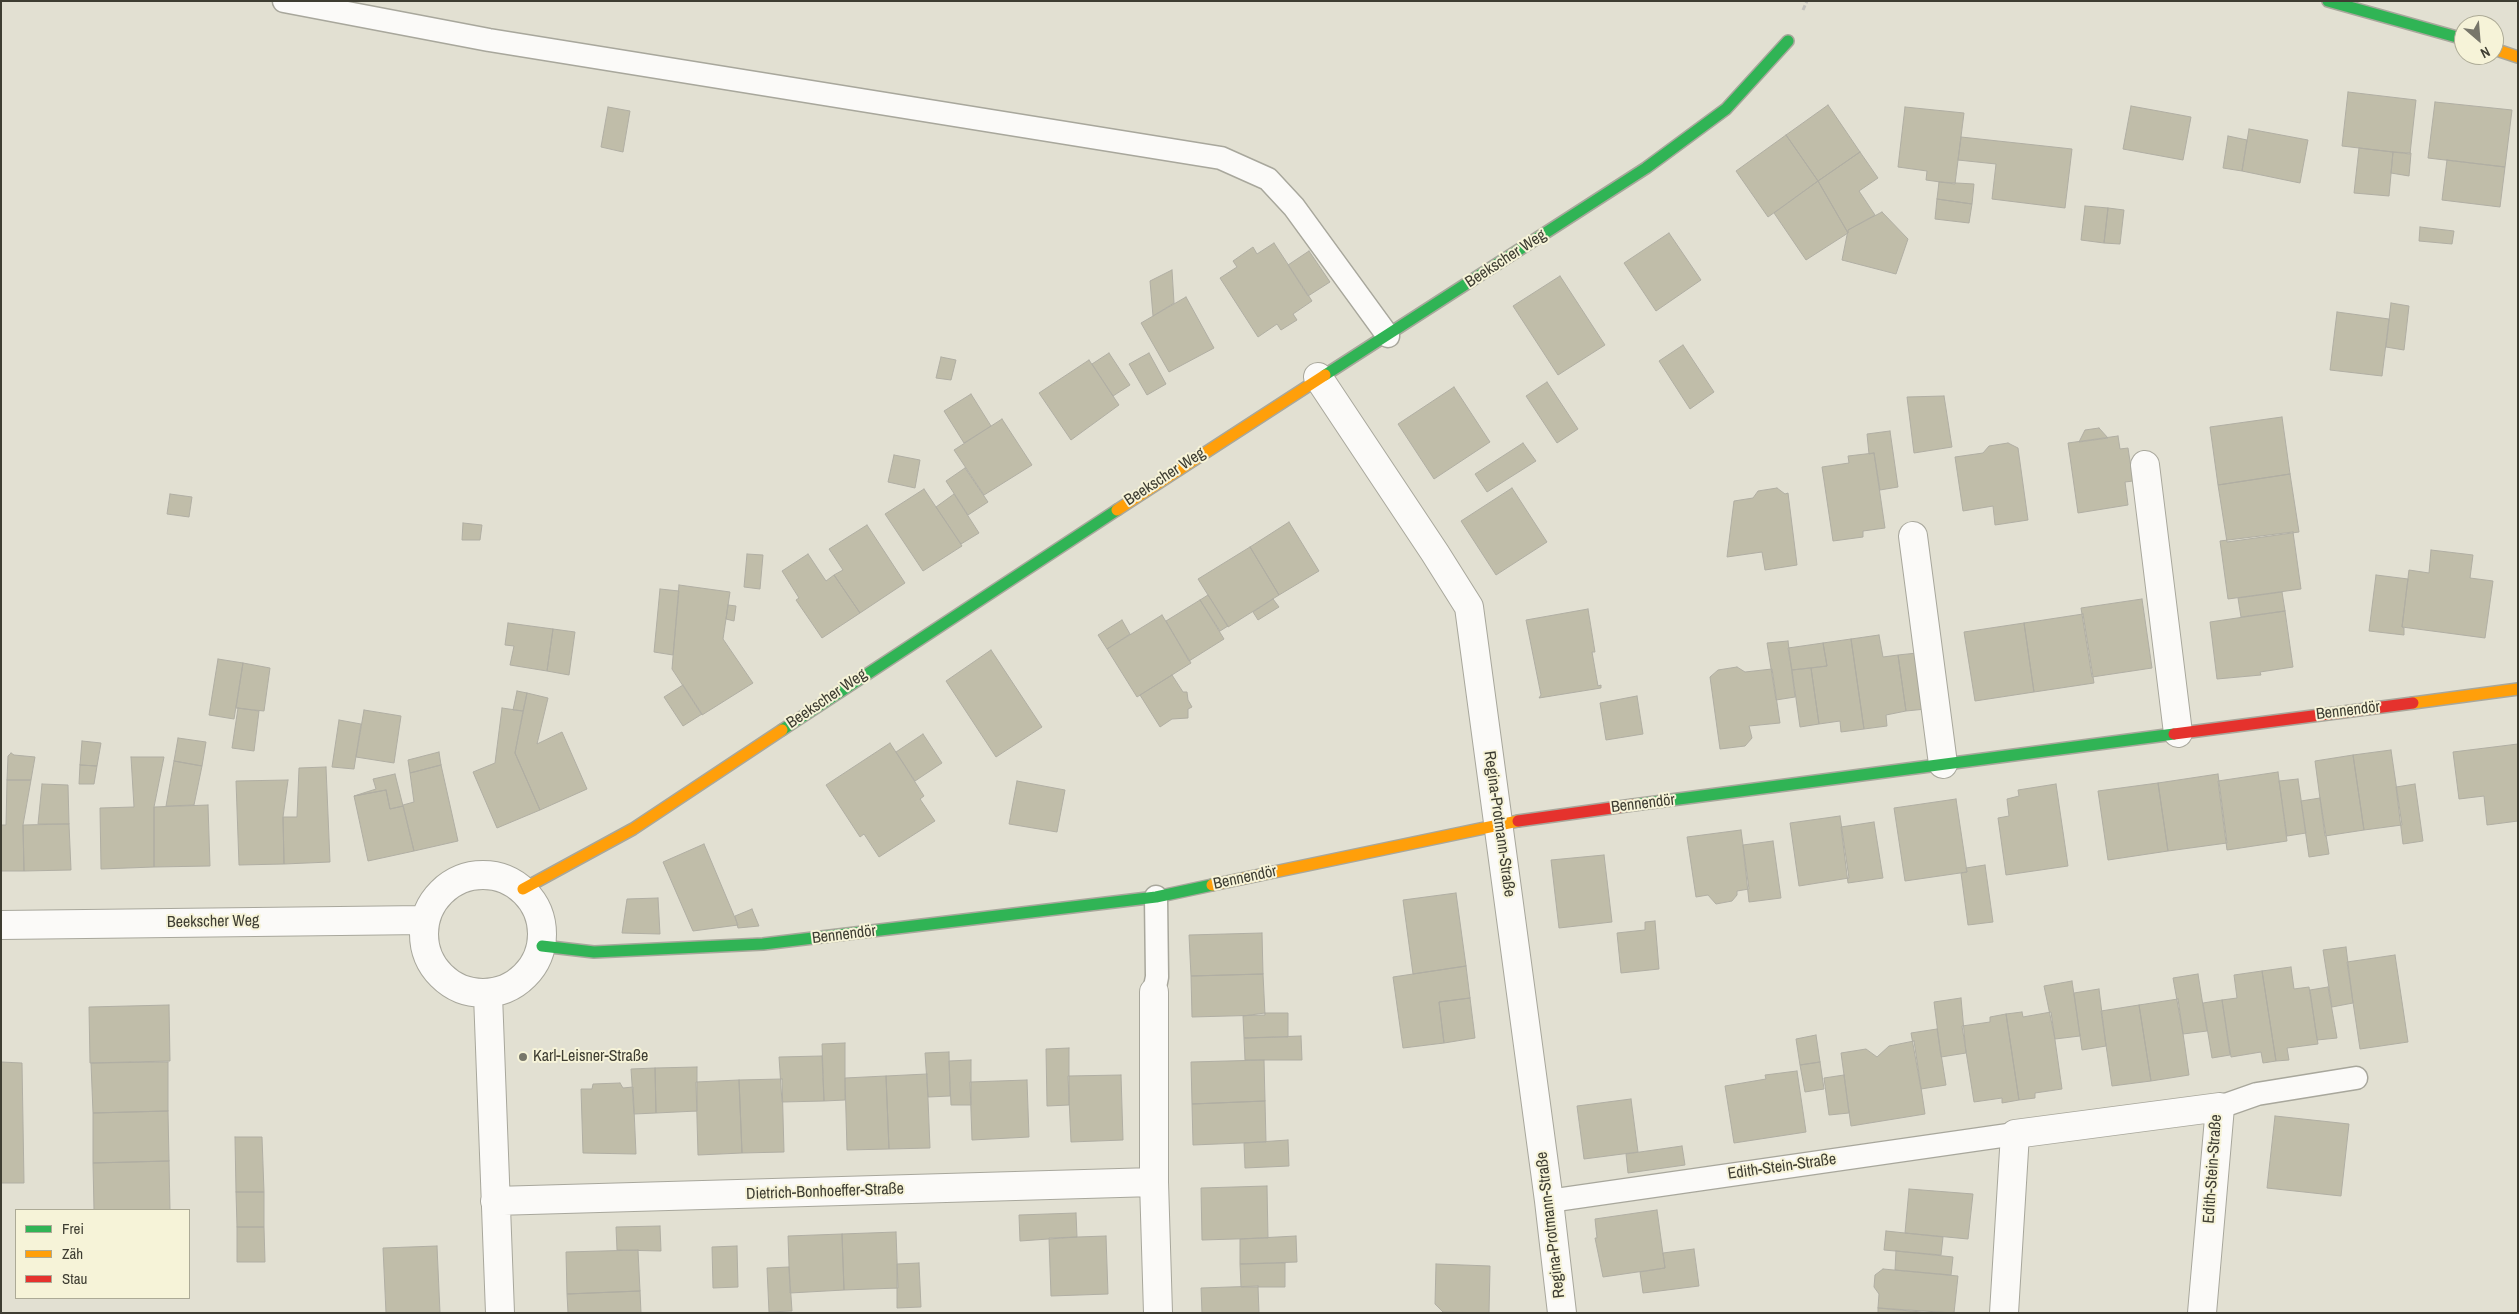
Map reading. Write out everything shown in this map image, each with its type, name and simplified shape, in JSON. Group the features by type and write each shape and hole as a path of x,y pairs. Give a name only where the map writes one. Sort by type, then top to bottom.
{"street":[{"path":"2328,1 2454,36"},
{"name":"Beekscher Weg","path":"523,889 634,829 932,629 1318,377 1388,336 1646,168 1726,109 1788,41"},
{"path":"2504,53 2518,58"},
{"name":"Regina-Protmann-Straße","path":"1318,377 1435,553 1468,607 1550,1201 1562,1313"},
{"path":"2145,465 2178,733"},
{"path":"1913,536 1943,764"},
{"name":"Bennendör","path":"542,946 594,952 763,944 1156,897 1499,823 2518,689"},
{"path":"495,875 523,889 540,915 542,946 523,980 488,995 451,987 426,958 424,920 438,893 464,877 495,875"},
{"name":"Beekscher Weg","path":"1,925 424,920"},
{"path":"1154,992 1154,1182 1158,1313"},
{"path":"488,995 500,1313"},
{"name":"Edith-Stein-Straße","path":"2015,1134 2220,1107 2202,1313"},
{"path":"2004,1313 2015,1134"},
{"name":"Dietrich-Bonhoeffer-Straße","path":"495,1201 1154,1182"}],"lane":[{"path":"284,1 489,40 1221,158 1268,179 1294,207 1388,336"},
{"path":"1154,992 1157,977 1156,897"},
{"path":"2220,1107 2256,1094 2356,1078"},
{"name":"Edith-Stein-Straße","path":"1550,1201 2015,1134"}],"building":[{"path":"2348,92 2416,100 2410,154 2342,146"},
{"path":"2435,102 2512,110 2505,167 2428,158"},
{"path":"1828,105 1860,152 1818,181 1786,135"},
{"path":"2131,106 2191,117 2183,160 2123,149"},
{"path":"608,107 630,111 623,152 601,147"},
{"path":"1905,107 1964,113 1955,184 1926,180 1927,171 1898,167"},
{"path":"2249,129 2308,140 2300,183 2242,171"},
{"path":"1786,135 1818,181 1768,217 1736,171"},
{"path":"2228,136 2247,140 2242,171 2223,168"},
{"path":"1961,137 2072,149 2065,208 1992,199 1996,164 1958,160"},
{"path":"2359,148 2393,152 2389,196 2354,193"},
{"path":"1860,152 1878,178 1859,191 1875,215 1848,230 1848,233 1818,181"},
{"path":"2393,152 2411,153 2409,176 2391,173"},
{"path":"2447,160 2505,167 2500,207 2442,200"},
{"path":"1818,181 1848,233 1806,260 1774,213"},
{"path":"1939,182 1974,184 1972,204 1937,199"},
{"path":"1937,199 1972,204 1969,223 1935,219"},
{"path":"2085,206 2108,208 2104,243 2081,240"},
{"path":"2108,208 2124,210 2120,244 2104,243"},
{"path":"1882,212 1908,239 1896,274 1842,260 1848,230"},
{"path":"2420,227 2454,231 2452,244 2419,241"},
{"path":"1669,233 1701,280 1656,311 1624,263"},
{"path":"1274,243 1312,301 1293,314 1297,320 1281,330 1277,324 1258,337 1220,278 1237,267 1233,261 1253,247 1257,254"},
{"path":"1309,251 1330,282 1308,296 1288,265"},
{"path":"1172,270 1174,303 1153,316 1150,281"},
{"path":"1560,276 1605,345 1558,375 1513,306"},
{"path":"1186,297 1214,348 1169,372 1141,323"},
{"path":"2391,303 2409,306 2404,350 2386,347"},
{"path":"2337,312 2389,319 2382,376 2330,370"},
{"path":"1683,345 1714,392 1690,409 1659,361"},
{"path":"1109,353 1130,385 1113,396 1092,364"},
{"path":"1149,353 1166,384 1147,395 1129,364"},
{"path":"941,357 956,360 951,380 936,378"},
{"path":"1089,360 1119,405 1071,440 1039,393"},
{"path":"1547,382 1578,429 1557,443 1526,396"},
{"path":"1454,387 1490,442 1434,479 1398,424"},
{"path":"971,394 991,426 964,443 944,411"},
{"path":"1944,396 1952,447 1914,453 1907,397"},
{"path":"2282,417 2290,474 2218,485 2210,427"},
{"path":"1002,419 1032,465 984,495 954,450"},
{"path":"2099,428 2108,438 2079,442 2085,430"},
{"path":"1890,431 1898,487 1880,490 1874,453 1869,454 1867,434"},
{"path":"2118,436 2120,449 2128,448 2133,481 2125,482 2128,505 2078,513 2068,443"},
{"path":"1523,443 1536,461 1487,492 1475,474"},
{"path":"2008,443 2018,448 2028,520 1995,525 1993,506 1963,511 1955,457 1983,453 1989,446"},
{"path":"1874,453 1885,528 1863,531 1863,537 1833,541 1822,467 1849,463 1848,456"},
{"path":"894,455 920,460 915,488 888,482"},
{"path":"965,468 988,502 968,515 946,481"},
{"path":"2290,474 2299,532 2227,542 2218,485"},
{"path":"1512,488 1547,542 1496,575 1461,521"},
{"path":"1777,488 1785,494 1788,493 1797,565 1765,570 1762,552 1727,557 1734,501 1753,498 1758,491"},
{"path":"924,489 962,546 923,571 885,514"},
{"path":"170,494 192,497 189,517 167,514"},
{"path":"954,494 979,533 961,544 936,507"},
{"path":"1289,522 1319,571 1279,595 1250,547"},
{"path":"463,523 482,525 480,540 462,540"},
{"path":"867,525 905,583 860,613 834,575 843,570 829,549"},
{"path":"2293,532 2301,589 2228,599 2220,541"},
{"path":"1250,547 1279,595 1228,627 1198,579"},
{"path":"2431,550 2473,555 2470,578 2493,581 2485,638 2402,627 2409,570 2429,573"},
{"path":"747,554 763,555 760,589 744,587"},
{"path":"808,554 826,581 834,575 860,613 822,638 796,600 799,598 782,571"},
{"path":"2376,575 2408,579 2402,627 2404,628 2404,635 2369,631"},
{"path":"679,585 730,592 723,639 753,683 702,715 672,669"},
{"path":"660,589 679,591 673,655 654,652"},
{"path":"2282,592 2285,611 2241,617 2238,598"},
{"path":"1208,595 1228,626 1220,631 1200,600"},
{"path":"1273,599 1279,607 1258,620 1253,612"},
{"path":"2142,599 2152,668 2092,677 2081,608"},
{"path":"1200,600 1224,639 1189,661 1166,621"},
{"path":"728,605 736,606 734,621 726,619"},
{"path":"1588,609 1595,652 1592,652 1598,686 1601,685 1601,688 1539,698 1541,695 1526,620"},
{"path":"2285,611 2293,667 2260,672 2261,675 2217,679 2210,622"},
{"path":"2083,614 2094,683 2034,692 2024,623"},
{"path":"1162,615 1191,663 1137,697 1107,649"},
{"path":"1122,620 1130,634 1107,649 1098,635"},
{"path":"508,623 553,629 547,671 510,665 514,646 505,645"},
{"path":"2024,623 2034,692 1975,701 1964,632"},
{"path":"553,629 575,632 569,675 547,671"},
{"path":"1879,635 1883,657 1898,655 1906,711 1886,715 1887,726 1864,729 1851,639"},
{"path":"1851,639 1864,729 1841,732 1840,721 1819,724 1811,668 1827,666 1823,643"},
{"path":"1788,641 1795,697 1776,700 1767,643"},
{"path":"1823,643 1827,666 1792,670 1788,648"},
{"path":"991,650 1042,727 996,757 946,681"},
{"path":"1917,653 1926,709 1906,711 1898,655"},
{"path":"218,659 243,663 234,719 209,715"},
{"path":"243,663 270,668 264,711 236,708"},
{"path":"1737,667 1745,672 1772,669 1780,723 1749,726 1752,738 1745,746 1720,749 1710,677 1718,670"},
{"path":"1811,668 1819,724 1800,727 1792,670"},
{"path":"1172,675 1183,692 1187,692 1188,700 1192,707 1188,709 1188,718 1172,719 1160,727 1140,695"},
{"path":"683,685 702,714 683,726 664,697"},
{"path":"517,691 527,693 523,711 513,710"},
{"path":"527,693 548,698 537,744 562,732 587,789 540,810 515,753"},
{"path":"1637,696 1643,734 1606,740 1600,703"},
{"path":"238,708 259,711 254,751 232,748"},
{"path":"502,708 523,711 515,753 540,810 497,828 473,772 495,763"},
{"path":"364,710 401,716 394,763 356,757"},
{"path":"339,720 361,724 354,769 332,767"},
{"path":"923,734 942,763 915,781 896,752"},
{"path":"178,738 206,742 202,766 174,761"},
{"path":"82,741 101,743 97,766 80,765"},
{"path":"890,743 924,796 920,799 935,821 879,857 864,834 860,837 826,785"},
{"path":"2518,744 2518,821 2487,825 2484,796 2459,799 2453,752"},
{"path":"2391,750 2402,825 2364,830 2353,755"},
{"path":"439,752 441,765 410,773 408,760"},
{"path":"11,753 35,757 31,780 7,780 8,756"},
{"path":"2353,755 2364,830 2325,836 2315,761"},
{"path":"131,757 164,757 154,807 154,867 101,869 100,808 134,807"},
{"path":"174,761 202,766 194,805 166,806"},
{"path":"80,765 97,766 94,784 79,784"},
{"path":"441,765 458,841 414,851 403,805 414,802 410,773"},
{"path":"326,767 330,862 284,864 283,817 297,817 299,768"},
{"path":"2278,772 2287,841 2227,850 2218,781"},
{"path":"395,774 403,806 390,809 386,790 354,796 376,789 373,779"},
{"path":"2218,774 2227,843 2168,851 2158,783"},
{"path":"2298,779 2306,833 2287,836 2279,781"},
{"path":"7,780 31,780 23,825 24,871 1,871 1,825 6,825"},
{"path":"288,780 283,817 284,864 239,865 236,781"},
{"path":"1017,781 1065,790 1057,832 1009,824"},
{"path":"2158,783 2168,851 2108,860 2098,791"},
{"path":"42,784 68,785 69,824 38,824"},
{"path":"2056,784 2068,866 2006,875 1998,818 2009,816 2007,799 2019,796 2018,790"},
{"path":"2415,784 2423,841 2403,844 2396,787"},
{"path":"386,790 390,809 403,806 414,851 368,861 354,796"},
{"path":"2320,798 2329,854 2309,857 2301,801"},
{"path":"1956,799 1967,872 1905,881 1894,808"},
{"path":"208,805 210,866 154,867 154,807"},
{"path":"1840,816 1849,878 1799,886 1790,823"},
{"path":"1874,822 1883,878 1848,883 1841,827"},
{"path":"69,824 71,870 24,871 23,825"},
{"path":"1741,830 1749,889 1737,891 1737,895 1732,901 1716,904 1708,895 1696,897 1687,837"},
{"path":"1773,841 1781,898 1749,902 1743,845"},
{"path":"704,844 738,925 693,931 663,862"},
{"path":"1604,855 1612,922 1559,928 1551,860"},
{"path":"1985,865 1993,922 1968,925 1961,873 1967,872 1966,868"},
{"path":"1456,893 1466,966 1413,974 1403,900"},
{"path":"658,898 660,934 622,933 627,899"},
{"path":"752,909 759,926 738,928 735,916"},
{"path":"1655,921 1659,969 1621,973 1617,933 1645,930 1645,922"},
{"path":"1262,933 1263,974 1191,976 1189,935"},
{"path":"2346,947 2353,1003 2332,1007 2323,950"},
{"path":"2395,955 2408,1042 2360,1049 2347,962"},
{"path":"1466,966 1470,998 1439,1002 1444,1043 1403,1048 1393,977"},
{"path":"2291,967 2294,989 2309,987 2318,1044 2287,1048 2289,1060 2276,1061 2262,971"},
{"path":"2262,971 2276,1061 2263,1063 2261,1052 2231,1057 2222,1000 2237,998 2234,975"},
{"path":"1263,974 1265,1015 1192,1017 1191,976"},
{"path":"2198,974 2207,1031 2183,1034 2173,978"},
{"path":"2072,981 2080,1036 2055,1039 2044,986"},
{"path":"2328,987 2337,1038 2317,1040 2310,990"},
{"path":"2099,989 2106,1046 2082,1050 2074,993"},
{"path":"1470,998 1475,1038 1444,1043 1439,1002"},
{"path":"1961,998 1966,1053 1941,1057 1934,1002"},
{"path":"2178,999 2189,1075 2151,1081 2139,1005"},
{"path":"2222,1000 2230,1055 2212,1058 2203,1003"},
{"path":"169,1005 170,1061 90,1063 89,1007"},
{"path":"2139,1005 2151,1081 2112,1086 2101,1011"},
{"path":"2022,1012 2023,1017 2051,1012 2062,1089 2035,1093 2035,1098 2019,1100 2006,1014"},
{"path":"1265,1013 1288,1013 1288,1037 1244,1038 1243,1016"},
{"path":"2006,1014 2019,1100 2002,1103 2002,1098 1974,1102 1962,1026 1990,1022 1990,1017"},
{"path":"1937,1029 1946,1085 1921,1089 1911,1033"},
{"path":"1816,1035 1820,1062 1800,1065 1796,1039"},
{"path":"1301,1036 1302,1060 1245,1060 1244,1038"},
{"path":"1914,1041 1925,1114 1851,1126 1841,1053 1866,1049 1877,1057 1889,1046"},
{"path":"845,1043 845,1100 824,1101 822,1044"},
{"path":"1069,1048 1069,1105 1047,1106 1046,1049"},
{"path":"949,1052 950,1096 928,1097 925,1053"},
{"path":"822,1056 824,1101 782,1102 779,1057"},
{"path":"971,1060 971,1105 951,1105 949,1061"},
{"path":"1264,1060 1265,1101 1192,1104 1191,1062"},
{"path":"1,1062 22,1063 24,1183 1,1183"},
{"path":"168,1062 168,1111 93,1113 91,1063"},
{"path":"1820,1062 1824,1089 1805,1092 1800,1065"},
{"path":"697,1067 697,1111 656,1113 655,1068"},
{"path":"655,1068 656,1113 634,1114 631,1069"},
{"path":"1797,1071 1806,1132 1734,1143 1725,1086 1766,1079 1765,1075"},
{"path":"927,1074 930,1148 889,1149 886,1076"},
{"path":"1121,1075 1123,1140 1071,1142 1068,1076"},
{"path":"1844,1075 1849,1113 1829,1115 1824,1078"},
{"path":"886,1076 889,1149 847,1150 845,1078"},
{"path":"782,1079 784,1152 742,1153 739,1080"},
{"path":"739,1080 742,1153 698,1155 696,1082"},
{"path":"1027,1080 1029,1137 972,1140 970,1082"},
{"path":"620,1083 623,1088 633,1087 636,1154 583,1153 581,1089 592,1089 593,1084"},
{"path":"1631,1099 1638,1152 1584,1159 1577,1106"},
{"path":"1265,1101 1266,1142 1193,1145 1192,1104"},
{"path":"168,1111 169,1161 93,1163 93,1113"},
{"path":"2275,1116 2349,1124 2341,1196 2267,1188"},
{"path":"235,1137 262,1137 264,1192 236,1192"},
{"path":"1288,1140 1289,1166 1245,1168 1244,1143"},
{"path":"1682,1146 1685,1165 1628,1173 1626,1154"},
{"path":"169,1161 170,1209 94,1209 93,1163"},
{"path":"1267,1186 1268,1238 1202,1240 1201,1188"},
{"path":"1909,1189 1973,1194 1968,1239 1905,1233"},
{"path":"236,1192 264,1192 264,1227 237,1227"},
{"path":"1657,1210 1665,1268 1603,1277 1595,1238 1597,1238 1595,1219"},
{"path":"1076,1213 1077,1237 1020,1241 1019,1215"},
{"path":"660,1226 661,1251 617,1250 616,1227"},
{"path":"237,1227 264,1227 265,1262 237,1262"},
{"path":"1886,1231 1943,1237 1941,1255 1884,1250"},
{"path":"896,1232 898,1288 844,1290 842,1234"},
{"path":"842,1234 844,1290 790,1293 788,1236"},
{"path":"1106,1236 1108,1294 1051,1296 1049,1238"},
{"path":"1296,1236 1297,1262 1240,1264 1240,1239"},
{"path":"437,1246 440,1313 386,1313 383,1248"},
{"path":"737,1246 738,1287 713,1288 712,1247"},
{"path":"1694,1249 1699,1286 1643,1293 1640,1272 1665,1268 1663,1253"},
{"path":"638,1250 640,1291 567,1294 566,1252"},
{"path":"1896,1251 1953,1257 1951,1275 1895,1270"},
{"path":"919,1263 921,1307 897,1308 897,1264"},
{"path":"1285,1263 1285,1287 1241,1287 1240,1264"},
{"path":"1436,1264 1490,1266 1489,1313 1443,1312 1435,1304"},
{"path":"789,1267 792,1311 769,1312 767,1268"},
{"path":"1883,1269 1958,1276 1954,1313 1878,1308 1879,1294 1874,1287 1875,1275"},
{"path":"1258,1286 1259,1313 1202,1313 1201,1288"},
{"path":"640,1291 641,1313 568,1313 567,1294"},
{"path":"1878,1308 1932,1313 1878,1313"}],"traffic: fast":[{"path":"2328,1 2454,36"},
{"path":"1325,375 1646,168 1726,109 1788,41"},
{"path":"782,730 1117,510"},
{"path":"1633,805 2174,734"},
{"path":"542,946 594,952 763,944 1156,897 1212,885"}],"traffic: slow":[{"path":"2504,52 2518,57"},
{"path":"1117,510 1325,375"},
{"path":"2413,703 2518,689"},
{"path":"523,889 633,829 782,730"},
{"path":"1212,885 1518,821"}],"traffic: jam":[{"path":"2174,734 2413,703"},
{"path":"1518,821 1633,805"}],"place":[{"name":"Karl-Leisner-Straße","path":"523,1057"}]}
